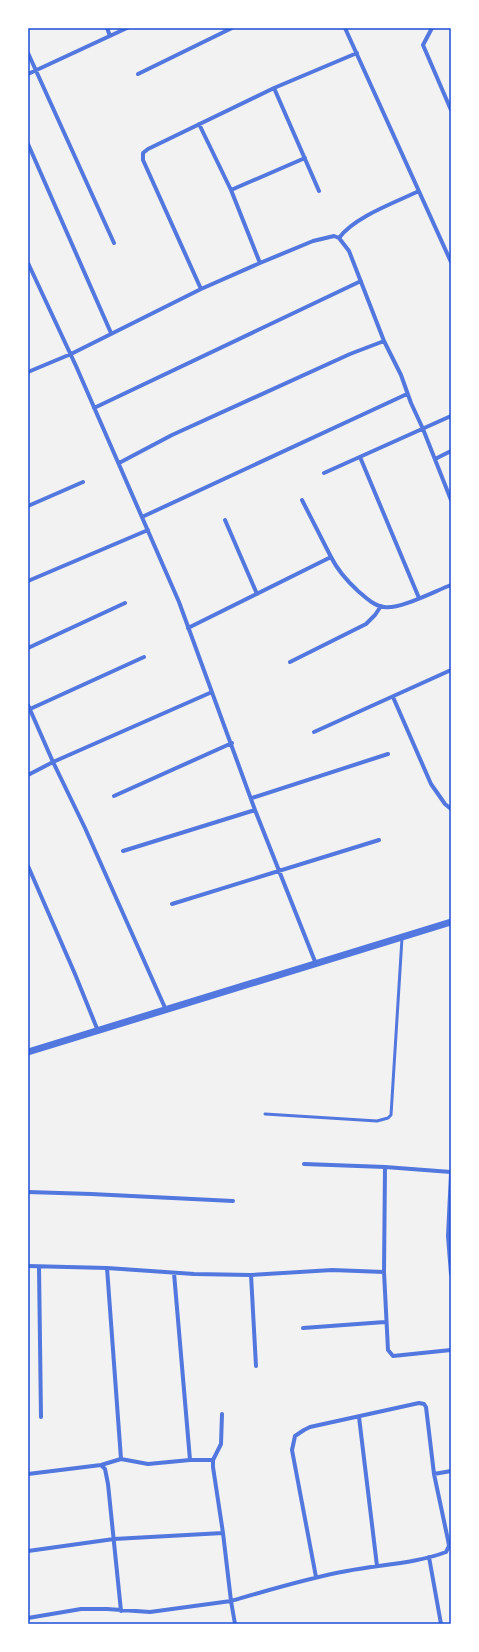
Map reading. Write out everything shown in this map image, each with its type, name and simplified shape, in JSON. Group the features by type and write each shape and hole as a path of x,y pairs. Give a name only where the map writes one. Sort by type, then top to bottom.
{"street":[{"path":"107,28 110,36"},
{"path":"28,74 127,28"},
{"path":"138,74 232,28"},
{"path":"345,28 451,262"},
{"path":"432,28 423,45 451,110"},
{"path":"201,289 143,160 143,153 148,149 274,88 357,53"},
{"path":"28,54 114,243"},
{"path":"274,88 319,191"},
{"path":"199,124 231,190 260,263"},
{"path":"28,144 111,333"},
{"path":"231,190 305,158"},
{"path":"339,238 345,230 359,220 419,191"},
{"path":"28,372 70,354 201,289 313,241 334,236 339,238 349,251 384,341 401,375 407,394 423,429 451,500"},
{"path":"28,263 119,463 179,602 232,743 255,810 316,964"},
{"path":"94,408 361,282"},
{"path":"119,463 172,435 350,354 384,341"},
{"path":"142,517 407,394"},
{"path":"324,473 451,416"},
{"path":"435,459 451,451"},
{"path":"360,457 419,598"},
{"path":"28,506 83,482"},
{"path":"302,500 337,569 345,579 369,600 381,606 392,607 451,585"},
{"path":"225,520 257,594"},
{"path":"28,581 148,530"},
{"path":"188,628 331,557"},
{"path":"28,648 125,603"},
{"path":"290,662 366,624 381,606"},
{"path":"144,657 29,707 166,1010"},
{"path":"314,732 451,670"},
{"path":"28,775 53,762 212,692"},
{"path":"393,697 431,784 445,804 451,809"},
{"path":"114,796 232,743"},
{"path":"252,798 388,754"},
{"path":"123,851 255,810"},
{"path":"172,904 379,840"},
{"path":"28,866 76,974 98,1031"},
{"path":"28,1052 451,922"},
{"path":"304,1164 385,1167 451,1172 451,1274"},
{"path":"385,1167 384,1272 385,1322 388,1350 394,1356 451,1350"},
{"path":"28,1192 233,1201"},
{"path":"28,1266 251,1275 332,1270 384,1272"},
{"path":"39,1267 41,1416"},
{"path":"107,1268 121,1460"},
{"path":"174,1273 190,1460"},
{"path":"251,1275 256,1366"},
{"path":"303,1328 385,1322"},
{"path":"28,1618 81,1609 95,1608 164,1611 231,1601 316,1577 430,1557 446,1552 450,1540 434,1474 427,1409 425,1405 419,1403 310,1427 296,1436 293,1442 292,1450 316,1577"},
{"path":"222,1414 222,1444 213,1460 213,1471 235,1624"},
{"path":"359,1417 377,1566"},
{"path":"28,1474 101,1465 121,1460 148,1464 190,1460 213,1460"},
{"path":"101,1465 105,1469 108,1484 121,1610"},
{"path":"434,1474 451,1471"},
{"path":"28,1551 114,1538 223,1533"},
{"path":"430,1557 441,1624"}],"lane":[{"path":"265,1114 377,1121 388,1118 392,1115 402,937"}]}
